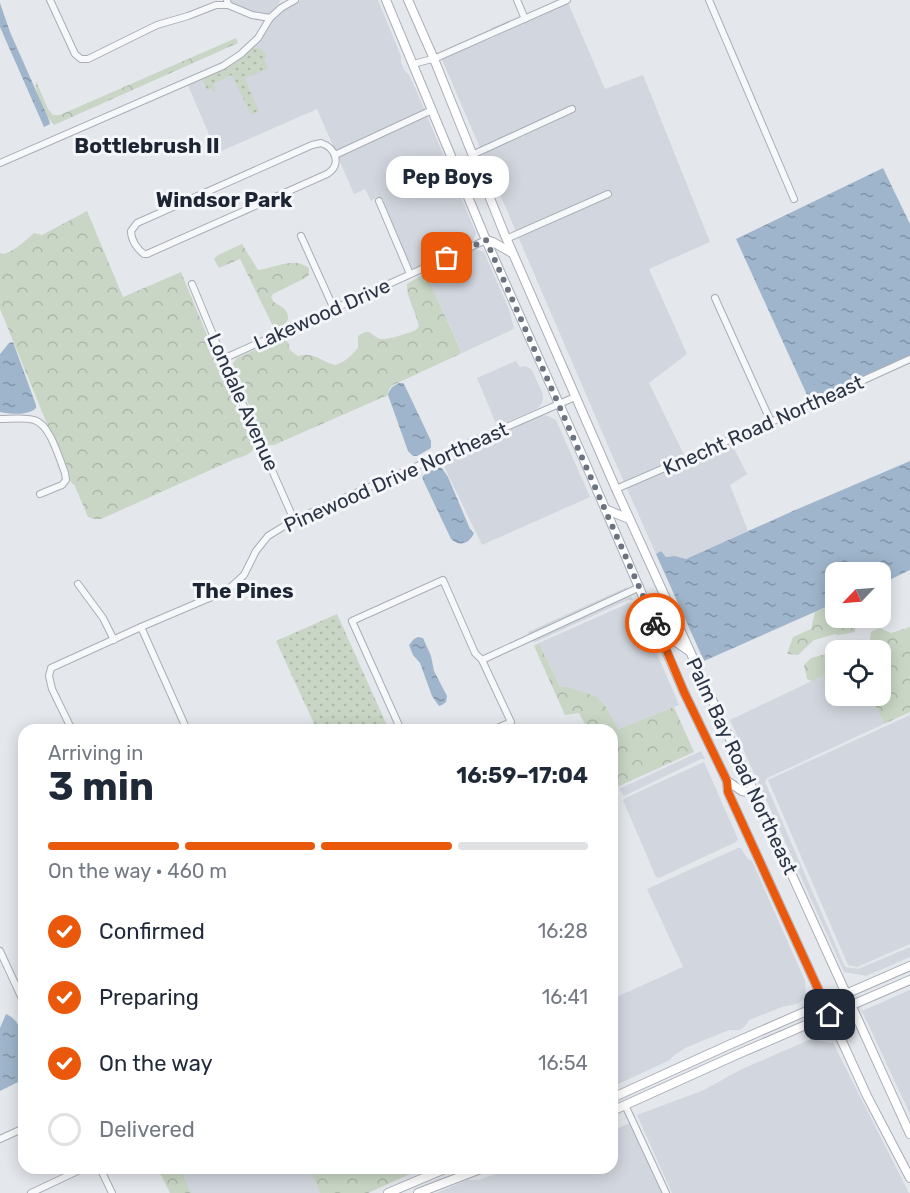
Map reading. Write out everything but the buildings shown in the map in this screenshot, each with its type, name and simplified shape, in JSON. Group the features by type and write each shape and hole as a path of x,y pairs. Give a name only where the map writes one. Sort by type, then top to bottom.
{"main road":[{"name":"Palm Bay Road Northeast","path":"386,0 486,240 640,587 684,692 727,781 728,792 867,1096 910,1178"},
{"name":"Palm Bay Road Northeast","path":"408,2 434,59 506,239 629,519 910,1134"},
{"path":"482,230 493,237 506,239"},
{"path":"486,240 513,253"},
{"path":"605,509 629,519"},
{"path":"661,636 673,640 690,651"},
{"path":"727,781 742,791 754,793"},
{"path":"618,1095 910,966"},
{"path":"618,1109 910,980"},
{"path":"388,1193 433,1174"},
{"path":"418,1193 467,1174"}],"street":[{"path":"50,0 71,48 81,59 88,59 157,25 216,5 227,3 252,15 270,18"},
{"path":"281,8 286,0"},
{"path":"0,163 223,66 241,54 258,38 270,18 295,0"},
{"path":"517,0 525,19"},
{"path":"413,64 434,59 567,0"},
{"path":"709,0 794,199"},
{"path":"472,155 572,109"},
{"path":"335,154 432,110"},
{"path":"321,143 335,154 334,169 327,174 147,254 137,248 131,235 137,223 312,145 321,143"},
{"path":"506,239 608,194"},
{"path":"379,201 410,274"},
{"path":"301,236 334,309"},
{"name":"Lakewood Drive","path":"223,358 486,240"},
{"name":"Londale Avenue","path":"192,284 294,520"},
{"path":"715,298 771,422"},
{"name":"Knecht Road Northeast","path":"616,489 910,359"},
{"name":"Pinewood Drive Northeast","path":"69,724 52,689 49,676 51,668 221,593 244,575 256,551 268,536 294,520 575,397"},
{"path":"0,419 35,420 43,424 48,431 66,480 62,485 40,494"},
{"path":"398,724 352,621 443,580 475,653 482,660 511,722 506,724"},
{"path":"78,584 103,618 114,640"},
{"path":"482,660 640,587"},
{"path":"141,627 184,724"},
{"path":"0,951 18,990"},
{"path":"625,1105 666,1193"},
{"path":"0,1139 18,1131"},
{"path":"31,1193 71,1174"},
{"path":"103,1174 111,1193"}],"shaded area":[{"path":"231,0 281,0 269,14 256,15 232,4"},
{"path":"301,0 378,0 401,56 401,63 417,92 476,233 473,241 416,268 409,266 383,207 384,200 376,197 371,201 365,189 354,194 317,109 217,153 187,83 241,58 254,48 268,25 279,13"},
{"path":"559,0 567,0 605,89 643,75 710,242 649,269 687,354 649,383 687,461 731,443 747,474 730,485 748,531 686,559 675,556 666,557 661,551 656,554 441,57 495,37 491,28"},
{"path":"475,249 484,252 510,312 514,329 460,354 461,350 427,276 422,275 423,272"},
{"path":"516,361 520,367 525,366 532,370 542,392 542,403 535,410 497,426 477,378"},
{"path":"541,415 556,420 590,497 482,545 440,458"},
{"path":"627,587 633,600 628,600 535,642 531,641 528,632"},
{"path":"629,603 635,604 638,606 679,705 618,729 618,724 615,724 605,705 575,690 560,687 539,643"},
{"path":"825,675 825,706 876,706 884,724 767,778 765,782 845,967 858,969 910,947 910,957 866,976 844,972 730,720"},
{"path":"910,715 910,944 857,967 848,965 768,780"},
{"path":"701,751 705,759 624,796 619,789"},
{"path":"704,762 738,839 736,842 659,878 656,877 623,800"},
{"path":"741,848 747,858 752,861 805,981 806,995 797,1004 782,1007 749,1020 740,1030 729,1030 685,1048 670,1060 618,1084 618,996 683,967 647,889"},
{"path":"910,990 910,1114 862,1011"},
{"path":"811,1039 833,1043 909,1193 672,1193 637,1115 704,1090 740,1070"},
{"path":"630,1123 663,1193 436,1193 467,1180 479,1180 495,1174 618,1174 618,1128"},
{"path":"185,1174 312,1174 320,1193 191,1193 184,1177"}],"green space":[{"path":"236,38 238,43 54,125 44,110 37,91 36,81 48,109 53,115 60,115"},
{"path":"251,48 264,52 268,69 245,78 259,112 251,115 232,75 213,84 216,91 214,92 212,88 207,90 203,81 204,76 230,64"},
{"path":"87,211 123,297 181,272 254,449 250,453 101,519 88,517 74,484 70,480 0,309 0,253 4,254 12,250 34,233 42,235"},
{"path":"242,244 258,270 291,263 309,268 307,277 271,297 288,314 286,323 278,329 275,330 240,259 219,268 214,259"},
{"path":"422,275 427,276 461,351 460,354 393,385 388,395 274,445 266,444 233,368 233,363 237,358 282,338 288,342 290,350 298,356 309,355 335,365 348,358 358,348 358,336 363,333 369,332 377,338 384,339 416,330 419,326 407,284"},
{"path":"825,608 825,628 855,628 855,632 835,634 814,640 798,655 787,654 793,637 811,629 815,612"},
{"path":"337,614 386,724 314,724 276,641"},
{"path":"910,627 910,712 884,724 876,706 891,706 891,640 870,640 871,632 879,628 891,633"},
{"path":"539,643 560,687 564,686 595,696 605,705 615,724 585,724 579,713 565,715 534,646"},
{"path":"825,654 825,675 812,681 807,679 804,665 811,658"},
{"path":"674,707 694,752 618,787 618,729"},
{"path":"160,1174 185,1174 184,1177 191,1193 170,1193"},
{"path":"312,1174 410,1174 368,1193 320,1193"}],"water":[{"path":"0,3 10,32 49,120 50,124 44,127 0,27"},
{"path":"883,168 910,224 910,355 813,408 736,239"},
{"path":"13,342 36,405 33,411 14,414 0,412 0,354 9,343"},
{"path":"399,383 405,386 431,441 431,448 417,456 413,456 408,451 388,395"},
{"path":"910,461 910,570 891,579 891,562 825,562 825,607 704,661 656,554 661,551 666,557 675,556 686,559"},
{"path":"441,467 474,533 470,540 461,544 451,539 422,477 427,472"},
{"path":"418,637 423,638 431,656 434,671 447,696 446,702 439,706 432,696 420,663 413,655 409,645"},
{"path":"6,1014 18,1025 18,1082 0,1091 0,1028"}],"way so far":[{"path":"447,258 486,240 655,623"}],"place":[{"name":"Pep Boys","path":"447,258"}],"district":[{"name":"Bottlebrush II","path":"147,146"},
{"name":"Windsor Park","path":"224,200"},
{"name":"The Pines","path":"243,591"}],"route":[{"path":"655,623 684,692 727,781 728,792 830,1015"}]}
